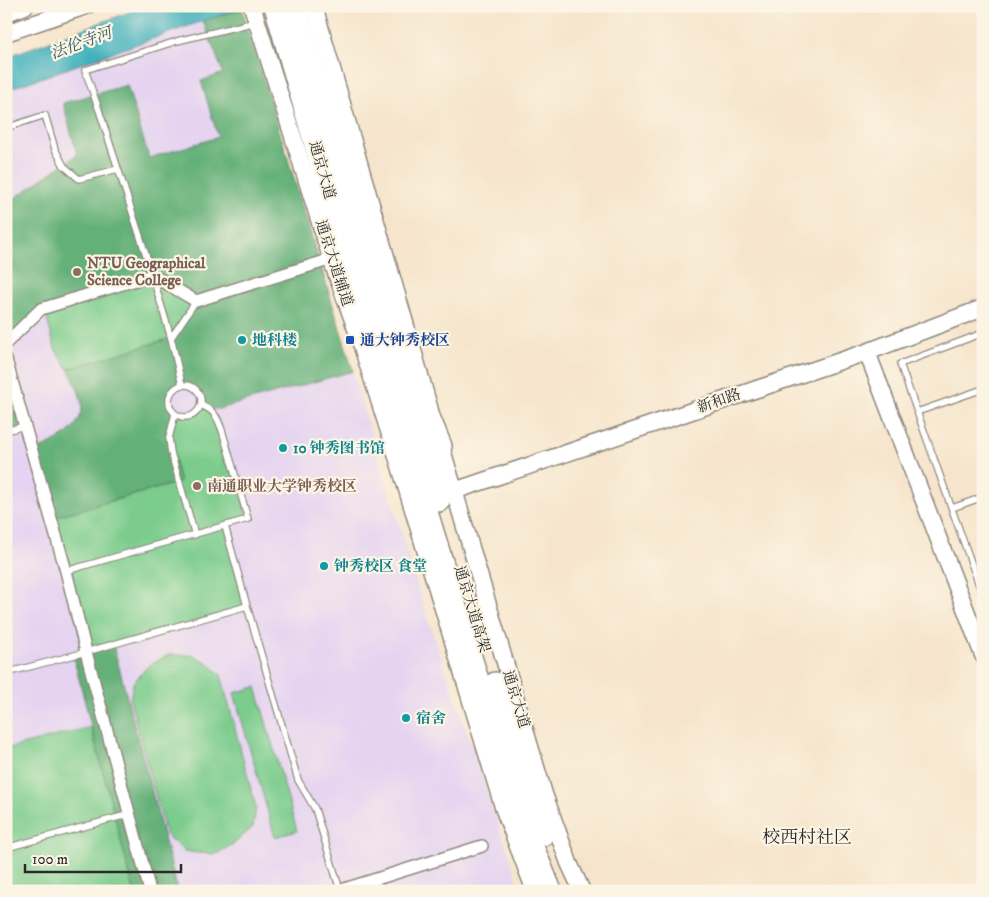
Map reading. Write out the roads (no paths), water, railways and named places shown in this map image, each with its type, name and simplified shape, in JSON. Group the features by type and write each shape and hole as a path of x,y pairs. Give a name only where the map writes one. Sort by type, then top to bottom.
{"highway":[{"name":"通京大道","path":"282,7 379,329"},
{"path":"379,329 410,370 441,446"},
{"path":"379,329 390,413 399,462"},
{"name":"通京大道高架","path":"379,329 438,497 461,597 516,805 551,891"},
{"name":"通京大道高架","path":"461,597 530,800 566,891"}],"street":[{"path":"6,13 25,6"},
{"path":"6,33 86,6"},
{"path":"314,6 441,446"},
{"name":"通京大道辅道","path":"254,14 399,462"},
{"path":"6,343 41,309 152,275 196,301 332,259"},
{"name":"新和路","path":"454,491 867,352 983,308"},
{"path":"867,352 983,654"},
{"path":"6,360 66,571 150,891"},
{"name":"通京大道","path":"441,446 544,794 582,891"},
{"path":"399,462 504,810 535,891"},
{"path":"339,890 482,846"}],"lane":[{"path":"182,385 171,338 152,275 85,70 254,14"},
{"path":"6,128 45,115 55,150 64,166 79,179 118,169"},
{"path":"171,338 196,301"},
{"path":"983,333 900,364 983,596"},
{"path":"182,385 192,387 201,399 195,413 185,418 175,414 169,406 170,395 176,387 182,385"},
{"path":"917,412 983,389"},
{"path":"66,571 195,535 248,518 217,417 210,409 200,404"},
{"path":"175,414 169,438 171,453 195,535"},
{"path":"6,431 24,426"},
{"path":"952,508 983,497"},
{"path":"225,526 298,780 315,810 339,890"},
{"path":"6,673 247,606"},
{"path":"6,848 130,814"}],"water":[{"name":"法伦寺河","path":"146,6 248,6 6,90 6,57"}],"place":[{"name":"NTU Geographical Science College","path":"77,272"},
{"name":"地科楼","path":"242,340"},
{"name":"通大钟秀校区","path":"350,340"},
{"name":"10 钟秀图书馆","path":"283,448"},
{"name":"南通职业大学钟秀校区","path":"197,486"},
{"name":"钟秀校区 食堂","path":"324,566"},
{"name":"宿舍","path":"406,718"}],"district":[{"name":"校西村社区","path":"807,838"}]}
